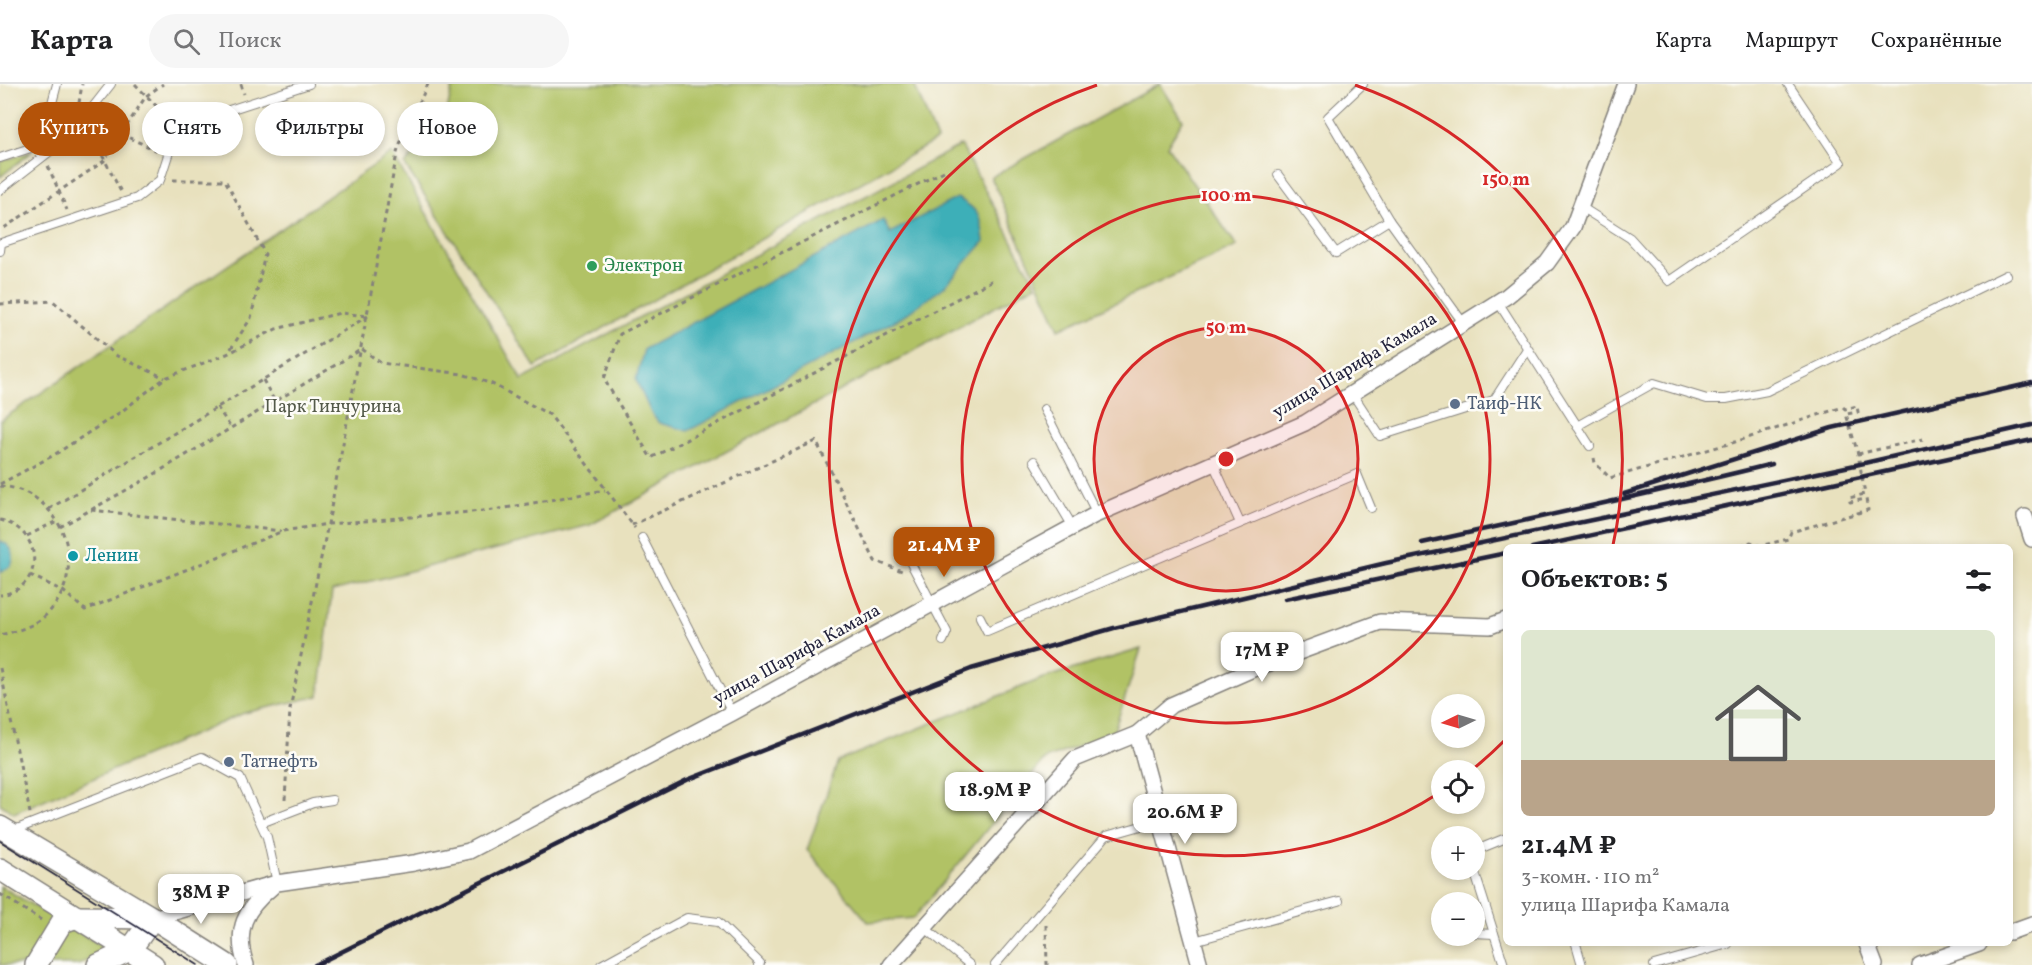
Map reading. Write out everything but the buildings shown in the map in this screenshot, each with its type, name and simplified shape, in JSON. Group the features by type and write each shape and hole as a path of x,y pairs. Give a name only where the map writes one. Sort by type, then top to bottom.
{"main road":[{"path":"4,830 153,918 227,965"},
{"path":"0,869 153,965"},
{"path":"36,965 62,922 77,917 153,918"},
{"path":"98,965 130,950 153,918"}],"street":[{"name":"улица Шарифа Камала","path":"153,918 277,883 414,863 469,851 732,713 1097,514 1305,423 1507,297 1547,263 1573,227 1626,84"},
{"path":"2025,517 2032,539"},
{"path":"891,965 1075,759 1137,734 1171,705 1253,669 1380,622 1490,626 1503,621"},
{"path":"1137,734 1200,965"},
{"path":"246,965 240,948 242,923 256,900 277,883"},
{"path":"2013,931 2032,924"},
{"path":"1868,946 1875,965"},
{"path":"1920,965 1939,962 1975,946"}],"lane":[{"path":"52,102 57,84"},
{"path":"97,102 111,84"},
{"path":"243,106 309,84"},
{"path":"1363,84 1328,117 1389,220 1464,324"},
{"path":"1581,207 1630,238 1669,281 1841,163 1788,84"},
{"path":"0,158 18,152"},
{"path":"0,190 43,156"},
{"path":"0,251 0,243 137,198 160,180 168,156"},
{"path":"1278,175 1336,253 1389,220"},
{"path":"1577,426 1654,383 1707,399 1726,399 1767,391 2006,276"},
{"path":"1498,302 1590,446"},
{"path":"1352,393 1380,436 1494,400 1527,349"},
{"path":"1044,409 1097,514"},
{"path":"1035,461 1073,527"},
{"path":"1213,463 1240,523"},
{"path":"980,617 987,631 1357,474 1371,508"},
{"path":"642,538 732,713"},
{"path":"905,552 947,632 943,641"},
{"path":"4,830 202,757 240,778 267,837 277,883"},
{"path":"261,823 313,803 332,800"},
{"path":"995,965 1106,836 1162,820"},
{"path":"1485,847 1503,839"},
{"path":"1477,880 1504,965"},
{"path":"1194,941 1339,901"},
{"path":"601,965 687,918 718,922 760,963 759,965"},
{"path":"924,927 970,965"},
{"path":"1485,934 1494,934"},
{"path":"1577,946 1582,965"},
{"path":"1654,965 1721,946"}],"path":[{"path":"135,84 152,102"},
{"path":"130,120 146,96 163,84"},
{"path":"285,814 290,709 362,350 398,148 428,84"},
{"path":"43,156 72,219"},
{"path":"102,156 126,201"},
{"path":"0,231 104,161 107,156"},
{"path":"944,171 620,334 604,379 651,458 995,279"},
{"path":"160,180 225,180 265,254 250,318 227,354"},
{"path":"0,304 53,301 117,356 165,378"},
{"path":"0,485 54,455 122,411 165,378 227,354 276,329 340,313 368,316"},
{"path":"49,509 368,316"},
{"path":"60,527 148,478 362,350"},
{"path":"362,350 381,363 462,374 492,384 550,415 642,538"},
{"path":"263,380 275,402"},
{"path":"1590,446 1595,462 1610,478 1735,442 1843,407 1845,409 1857,406 1858,412 1846,414 1858,454 1865,495 1849,498 1850,502 1866,499 1868,510 1791,532 1788,539 1768,544"},
{"path":"217,407 231,428"},
{"path":"1858,454 1923,438"},
{"path":"632,525 816,441 875,561 919,577"},
{"path":"0,485 10,486 32,495 49,509 64,534 69,562 63,591 46,615 22,630 0,634"},
{"path":"30,575 63,591 85,610 283,531 328,524 494,510 606,490"},
{"path":"91,510 283,531"},
{"path":"0,520 10,522 27,536 34,555 30,575 16,590 0,595"},
{"path":"27,536 57,521"},
{"path":"0,668 30,814"},
{"path":"1046,906 1047,965"}],"green space":[{"name":"Электрон","path":"453,84 914,84 937,140 535,367 405,165 412,156 498,156 498,102 449,102"},
{"path":"1160,84 1183,120 1167,146 1237,246 1059,329 991,177"},
{"name":"Парк Тинчурина","path":"961,145 1036,285 590,525 332,591 319,696 244,713 14,813 0,804 0,421 392,153 522,380"},
{"path":"18,156 27,156 0,177 0,162"},
{"path":"1141,649 1113,734 1045,759 914,918 868,922 807,850 838,761 1041,679"},
{"path":"0,886 109,950 78,965 0,965"}],"water":[{"path":"957,198 975,210 982,227 984,242 944,287 902,317 688,431 659,423 651,413 636,380 644,349 883,220 890,233"},
{"path":"0,541 10,548 13,558 11,566 0,573"}],"tram line":[{"path":"0,841 198,965"}],"railway":[{"path":"1624,494 1832,428 2032,383"},
{"path":"315,965 687,780 971,669 1114,628 1386,563 1860,464 2032,425"},
{"path":"1551,544 2032,440"},
{"path":"1422,543 1772,464"},
{"path":"1285,599 1503,554"}],"place":[{"name":"Электрон","path":"592,266"},
{"name":"Таиф-НК","path":"1455,404"},
{"name":"Ленин","path":"73,556"},
{"name":"Татнефть","path":"229,762"}]}
